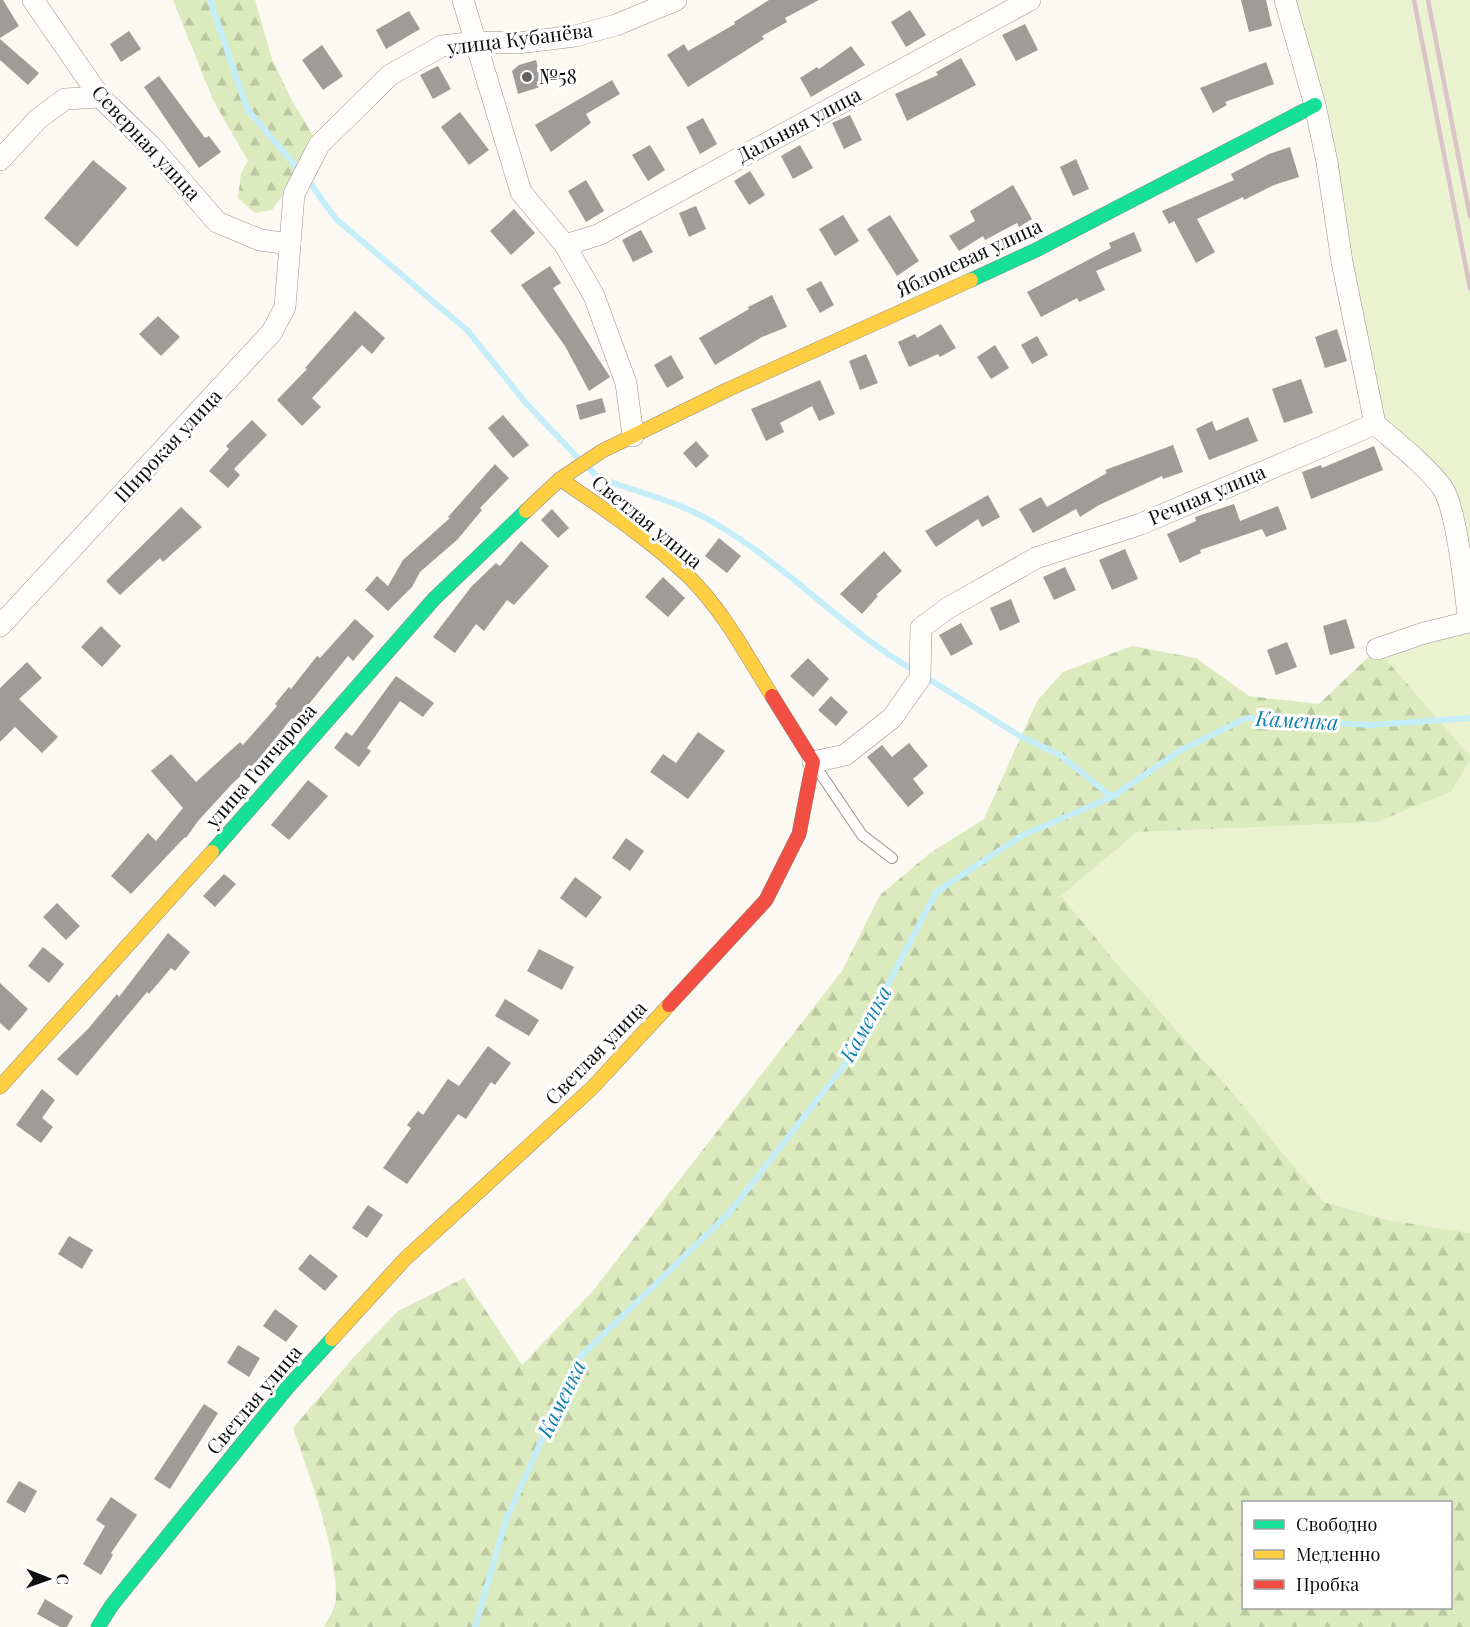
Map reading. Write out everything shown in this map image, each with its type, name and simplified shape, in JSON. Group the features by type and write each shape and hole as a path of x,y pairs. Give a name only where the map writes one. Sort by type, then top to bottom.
{"street":[{"name":"Северная улица","path":"33,0 100,97 152,147 217,222 260,240 291,244"},
{"path":"463,0 521,192 565,245 594,296 626,383 633,436"},
{"name":"улица Кубанёва","path":"291,244 294,194 319,145 390,75 442,46 476,42 518,43 575,36 616,25 676,0"},
{"name":"Дальняя улица","path":"565,245 598,235 1030,0"},
{"path":"1285,0 1315,105 1327,162 1342,262 1375,424 1416,459 1443,489 1455,529 1469,622 1424,633 1377,649"},
{"path":"0,160 38,119 65,99 100,97"},
{"name":"Яблоневая улица","path":"602,451 729,389 1036,250 1315,105"},
{"name":"Широкая улица","path":"0,626 272,332 285,307 291,244"},
{"name":"Речная улица","path":"813,762 845,755 892,718 920,678 921,628 948,608 1036,558 1141,524 1375,424"},
{"name":"улица Гончарова","path":"0,1087 169,901 434,599 560,479 602,451"},
{"name":"Светлая улица","path":"98,1627 112,1605 287,1388 405,1259 592,1088 766,900 799,834 813,762 728,625 689,578 617,518 560,479"}],"lane":[{"path":"813,762 862,835 892,858"}],"green space":[{"path":"173,0 255,0 272,59 292,101 319,145 272,210 255,213 238,198 241,173 248,161 213,100"},
{"path":"1285,0 1470,0 1470,756 1377,649 1469,622 1443,489 1375,424"},
{"path":"1132,646 1196,658 1249,696 1319,704 1377,649 1470,756 1470,761 1451,792 1377,822 1137,832 1061,896 1117,964 1224,1083 1324,1202 1387,1220 1470,1233 1470,1627 324,1627 336,1602 332,1556 321,1512 293,1428 353,1358 398,1311 464,1278 522,1365 592,1292 842,971 880,895 930,853 984,819 1037,701 1063,672"},
{"path":"1470,761 1470,1233 1387,1220 1324,1202 1224,1083 1117,964 1061,896 1137,832 1377,822 1451,792"}],"building":[{"path":"0,0 3,0 19,26 0,38"},
{"path":"769,0 819,0 785,18 787,22 762,36 764,39 688,87 667,55 684,44 688,51 735,24 734,22"},
{"path":"1241,0 1266,0 1272,26 1249,32"},
{"path":"910,10 926,35 906,47 891,22"},
{"path":"409,11 420,29 386,49 376,30"},
{"path":"1025,24 1038,50 1016,61 1002,35"},
{"path":"129,31 141,49 121,62 110,44"},
{"path":"0,39 39,73 28,85 0,60"},
{"path":"322,45 343,76 323,90 302,60"},
{"path":"851,46 865,65 811,97 800,78 817,67 819,69"},
{"path":"961,58 976,85 907,121 895,94 938,75 936,72"},
{"name":"№58","path":"536,60 543,86 518,94 512,71 519,65"},
{"path":"1266,62 1274,84 1225,102 1227,105 1213,113 1200,88"},
{"path":"438,66 451,89 433,99 420,75"},
{"path":"159,76 205,138 209,136 221,152 199,168 144,87"},
{"path":"612,80 620,94 586,114 591,123 551,152 535,125"},
{"path":"460,112 489,150 469,165 441,127"},
{"path":"850,115 862,140 844,149 832,123"},
{"path":"703,118 717,144 700,154 686,127"},
{"path":"650,145 665,170 648,181 632,155"},
{"path":"800,145 813,168 793,179 781,156"},
{"path":"1290,147 1299,177 1274,185 1244,200 1243,197 1197,219 1215,252 1196,263 1174,221 1169,224 1162,211 1234,180 1231,174 1269,154"},
{"path":"1076,159 1089,189 1073,196 1060,167"},
{"path":"93,160 127,188 77,247 44,218"},
{"path":"750,171 765,195 749,205 734,181"},
{"path":"586,180 604,211 586,222 568,191"},
{"path":"1013,185 1032,219 1019,227 1017,223 985,240 983,236 959,251 949,236 975,221 970,211"},
{"path":"696,206 706,229 689,237 679,213"},
{"path":"514,209 535,233 511,255 490,231"},
{"path":"843,215 859,241 835,256 819,229"},
{"path":"890,215 919,261 897,276 867,229"},
{"path":"641,230 653,252 633,262 622,240"},
{"path":"1134,232 1142,251 1096,271 1105,290 1079,302 1077,298 1041,317 1027,292 1111,248 1109,243"},
{"path":"550,266 561,283 553,288 610,377 589,391 565,346 521,285"},
{"path":"821,281 834,305 820,313 806,289"},
{"path":"772,295 787,327 762,337 715,365 699,338 749,309 748,307"},
{"path":"355,311 385,338 372,354 362,345 312,398 321,407 302,426 277,400 307,369 305,368"},
{"path":"158,316 180,337 161,356 139,334"},
{"path":"941,324 956,348 940,357 938,354 909,367 898,342 915,334 917,338"},
{"path":"1337,329 1347,361 1325,368 1315,337"},
{"path":"1037,336 1048,355 1032,364 1021,345"},
{"path":"995,345 1009,368 991,379 977,357"},
{"path":"866,354 878,383 860,390 849,361"},
{"path":"671,355 684,378 667,388 654,365"},
{"path":"1301,379 1313,413 1284,423 1272,389"},
{"path":"820,380 835,414 819,421 812,406 780,423 784,432 766,441 751,409"},
{"path":"602,398 606,412 580,420 576,405"},
{"path":"503,415 529,445 513,458 488,428"},
{"path":"1248,417 1258,441 1209,460 1196,429 1212,421 1216,431"},
{"path":"252,420 267,435 234,469 240,475 228,488 209,471 229,449 226,446"},
{"path":"696,441 709,456 696,468 683,453"},
{"path":"1173,445 1183,472 1163,479 1162,476 1099,505 1080,517 1076,509 1033,533 1019,509 1041,497 1047,507 1107,473 1105,470"},
{"path":"1374,446 1383,470 1311,499 1302,472 1321,465 1322,468"},
{"path":"495,464 509,478 480,508 482,510 458,539 420,572 412,587 388,611 365,590 377,576 388,586 403,560 450,518 448,517"},
{"path":"988,495 1000,517 982,527 978,519 936,547 925,531"},
{"path":"1234,504 1240,521 1278,506 1287,529 1266,537 1262,529 1200,550 1201,553 1180,563 1167,534 1196,521 1195,517"},
{"path":"181,507 202,527 163,562 160,558 120,595 106,581"},
{"path":"552,509 569,528 558,538 541,520"},
{"path":"719,538 741,556 727,573 705,556"},
{"path":"521,541 549,566 514,605 507,600 484,631 476,624 455,653 433,637 471,587 496,563 500,566"},
{"path":"1125,549 1138,579 1112,590 1099,560"},
{"path":"884,551 902,571 876,595 878,596 862,614 840,594"},
{"path":"1065,567 1076,590 1054,600 1043,577"},
{"path":"663,577 685,598 668,617 645,597"},
{"path":"1011,599 1020,622 1000,631 990,608"},
{"path":"355,619 374,636 353,661 348,656 295,721 292,718 257,761 232,784 198,821 186,838 131,894 111,876 148,833 156,841 183,808 151,771 171,754 196,782 240,742 243,745 277,706 275,704 289,687 291,689 317,656 320,658"},
{"path":"1346,619 1355,648 1330,655 1323,626"},
{"path":"961,623 973,644 951,656 939,635"},
{"path":"101,626 121,646 102,667 81,647"},
{"path":"1287,642 1297,667 1276,675 1267,650"},
{"path":"808,658 829,679 813,697 790,676"},
{"path":"27,662 42,678 19,699 58,737 42,753 15,727 0,742 0,688"},
{"path":"396,676 434,703 423,717 400,701 367,748 371,751 359,767 334,748 346,732 352,736"},
{"path":"831,696 848,712 836,726 818,710"},
{"path":"698,732 725,751 688,799 650,772 663,754 676,763"},
{"path":"909,743 928,766 913,779 924,793 908,807 867,757 882,745 892,757"},
{"path":"308,780 328,796 289,840 271,825"},
{"path":"626,838 644,851 630,871 612,858"},
{"path":"224,874 236,884 215,907 203,896"},
{"path":"575,877 602,897 586,918 560,898"},
{"path":"57,903 80,926 66,940 43,917"},
{"path":"168,933 190,952 175,971 171,968 149,994 147,992 77,1076 57,1059 88,1029 117,994 119,997"},
{"path":"43,947 64,964 49,983 28,966"},
{"path":"539,949 574,967 562,990 527,971"},
{"path":"0,983 28,1009 9,1031 0,1023"},
{"path":"505,999 539,1020 529,1036 495,1016"},
{"path":"488,1046 511,1063 495,1085 491,1082 466,1119 458,1114 407,1184 383,1168 411,1128 407,1125 418,1111 423,1115 448,1079 459,1086"},
{"path":"42,1089 55,1100 42,1118 53,1127 41,1143 16,1125"},
{"path":"368,1205 383,1215 367,1238 352,1228"},
{"path":"69,1236 93,1250 82,1269 58,1254"},
{"path":"310,1254 338,1276 325,1291 298,1269"},
{"path":"275,1309 298,1326 286,1342 263,1326"},
{"path":"238,1345 260,1358 249,1377 227,1363"},
{"path":"204,1404 218,1413 170,1489 154,1479"},
{"path":"19,1481 37,1491 25,1513 6,1502"},
{"path":"111,1497 137,1515 111,1553 113,1555 101,1575 83,1564 105,1526 96,1520"},
{"path":"45,1599 73,1616 67,1627 60,1627 37,1614"}],"waterway":[{"path":"210,0 247,109 300,171"},
{"path":"307,179 336,219 468,331 525,402 579,459"},
{"path":"589,468 597,477 673,503 716,524 767,559 864,637 915,671"},
{"path":"924,676 1020,736 1060,755 1112,797"},
{"name":"Каменка","path":"475,1627 506,1520 578,1359 729,1213 849,1059 936,892 1023,835 1112,797 1181,750 1247,718 1370,725 1470,718"}],"railway":[{"path":"1414,0 1470,288"},
{"path":"1428,0 1470,216"}],"traffic: fast":[{"path":"971,280 1036,250 1315,105"},
{"path":"212,852 434,599 526,511"},
{"path":"98,1627 112,1605 287,1388 332,1339"}],"traffic: slow":[{"path":"526,511 560,479 602,451 729,389 971,280"},
{"path":"560,479 642,537 701,589 744,649 772,696"},
{"path":"0,1087 212,852"},
{"path":"332,1339 405,1259 592,1088 669,1005"}],"traffic: jam":[{"path":"669,1005 766,900 799,834 813,762 772,696"}],"place":[{"name":"№58","path":"527,77"}]}
